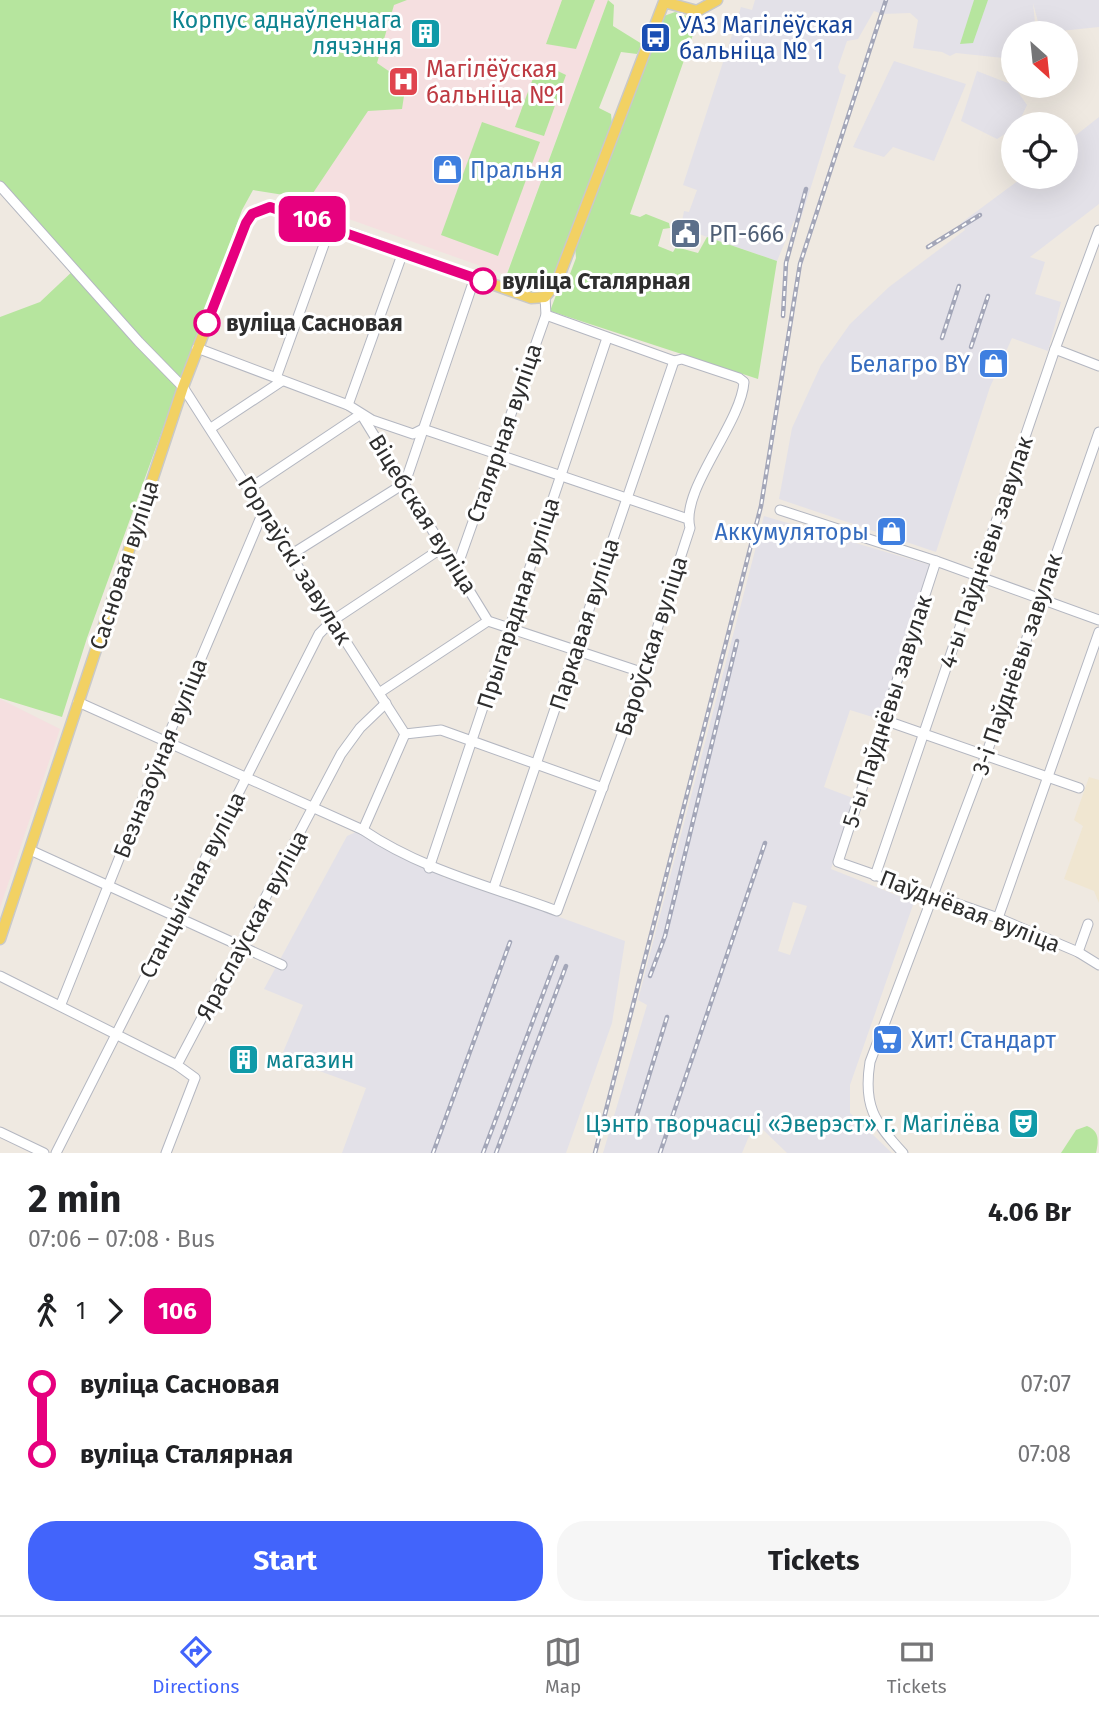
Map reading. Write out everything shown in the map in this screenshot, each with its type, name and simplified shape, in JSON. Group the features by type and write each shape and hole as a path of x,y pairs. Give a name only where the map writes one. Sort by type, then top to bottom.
{"main road":[{"path":"331,225 531,298 544,297 557,282 664,2 697,11 717,0"},
{"name":"Сасновая вуліца","path":"0,939 183,387 246,223 252,214 270,207 331,225"}],"street":[{"name":"Горлаўскі завулак","path":"0,186 131,334 183,387 405,734"},
{"path":"211,428 279,379 331,225"},
{"name":"4-ы Паўднёвы завулак","path":"875,876 1055,349 1099,230"},
{"path":"348,405 404,252"},
{"path":"292,554 405,483 475,278"},
{"name":"Сталярная вуліца","path":"457,567 546,315 544,297"},
{"path":"546,315 674,361"},
{"name":"Прыгарадная вуліца","path":"429,867 607,338"},
{"path":"197,348 348,405 361,414 413,434 423,429 688,519"},
{"path":"1055,349 1099,366"},
{"name":"Бароўская вуліца","path":"494,887 556,911 603,788 690,528 688,519 702,479 730,422 744,382 682,359 674,361"},
{"name":"Паркавая вуліца","path":"494,887 674,361"},
{"path":"250,488 361,414"},
{"name":"Віцебская вуліца","path":"361,414 488,621 509,625 641,672"},
{"name":"3-і Паўднёвы завулак","path":"903,1153 873,1115 866,1089 873,1055 986,755 1099,432"},
{"path":"780,510 936,561 1099,620"},
{"name":"Безназоўная вуліца","path":"61,1004 166,741 263,512"},
{"path":"332,621 442,548"},
{"name":"5-ы Паўднёвы завулак","path":"838,862 936,561"},
{"name":"Станцыйная вуліца","path":"56,1153 319,634 332,621"},
{"path":"379,693 488,621"},
{"path":"998,918 1099,632"},
{"path":"78,702 363,830 394,851 429,867 494,887"},
{"name":"Яраслаўская вуліца","path":"177,1065 242,948 341,754 360,728 386,703"},
{"path":"884,719 1079,788"},
{"path":"363,830 405,734 441,730 603,788"},
{"path":"30,850 282,965"},
{"name":"Паўднёвая вуліца","path":"838,862 998,918 1099,965"},
{"path":"1078,953 1088,924"},
{"path":"0,976 61,1004 177,1065 195,1078 166,1153"},
{"path":"0,1132 44,1153"}],"shaded area":[{"name":"Магілёўская бальніца №1","path":"261,0 608,0 506,275 194,164"},
{"path":"755,0 1099,0 1099,27 1078,29 1078,21 1038,21 1033,3 1035,21 1001,21 1001,58 956,53 950,56 942,52 913,48 918,20 910,13 882,14 874,11 858,39 847,41 838,67 840,73 846,75 810,190 800,221 794,221 777,261 693,232 690,241 679,237 684,211 689,212 697,190 683,185 741,7 752,10"},
{"path":"894,61 966,84 934,161 893,147 884,157 853,147"},
{"path":"977,71 1001,80 1001,98 1022,98 1027,105 1024,112 1001,112 1001,136 997,139 961,121"},
{"path":"1099,117 1099,204 1030,257 1045,262 1035,294 1061,302 1048,351 1012,338 1004,356 1001,355 998,362 1001,363 990,387 936,552 779,499 792,428 821,365 850,324 889,287 965,230 961,223 1007,189 1078,189 1078,134"},
{"path":"764,516 930,565 879,719 850,710 824,787 853,798 831,869 914,902 850,1085 850,1113 892,1153 787,1153 755,1122 742,1153 603,1153 647,1005 638,1000","holes":["793,902 807,906 790,955 778,951"]},
{"path":"0,699 60,729 0,908"},
{"path":"1089,777 1099,780 1099,903 1094,891 1064,879 1083,826 1074,820"},
{"path":"356,832 435,868 444,878 450,877 625,941 612,1023 566,1153 342,1153 366,1088 281,1057 303,1005 264,989 347,836"}],"green space":[{"path":"0,0 407,0 394,5 377,63 406,83 402,109 368,111 309,199 253,190 242,210 87,638 62,717 0,698 0,317 40,302 76,268 0,184"},
{"path":"562,0 595,0 576,49 546,44"},
{"path":"608,0 614,5 613,26 642,44 637,54 621,52 599,108 611,114 612,124 553,281 542,292 527,292 504,282"},
{"path":"974,0 988,0 973,43 960,44"},
{"path":"675,12 693,18 696,26 630,214 640,217 646,214 669,223 670,228 663,229 658,246 673,252 676,247 698,253 707,237 777,261 758,379 550,311 558,290 564,290 576,258 575,246 653,43 657,43 660,36 657,32 664,16"},
{"path":"539,62 566,75 544,136 515,127"},
{"path":"482,122 540,142 498,256 441,235"},
{"path":"1087,1126 1094,1130 1097,1137 1096,1153 1061,1153 1076,1130"}],"railway":[{"path":"595,1153 761,506 800,264 886,0"},
{"path":"783,316 786,263 806,189"},
{"path":"928,247 980,215"},
{"path":"942,338 959,286"},
{"path":"971,347 988,296"},
{"path":"650,976 665,936 737,641"},
{"path":"660,1153 765,843"},
{"path":"433,1153 510,942"},
{"path":"483,1153 557,957"},
{"path":"496,1153 566,966"},
{"path":"636,1118 667,1017"}],"bus line":[{"name":"106","path":"207,323 246,223 252,214 263,208 280,208 483,281"}],"place":[{"name":"Корпус аднаўленчага лячэння","path":"425,33"},
{"name":"УАЗ Магілёўская бальніца № 1","path":"656,38"},
{"name":"Магілёўская бальніца №1","path":"403,82"},
{"name":"Пральня","path":"447,170"},
{"name":"РП-666","path":"686,234"},
{"name":"вуліца Сталярная","path":"483,281"},
{"name":"вуліца Сасновая","path":"207,323"},
{"name":"Белагро BY","path":"993,364"},
{"name":"Аккумуляторы","path":"892,532"},
{"name":"Хит! Стандарт","path":"888,1040"},
{"name":"магазин","path":"243,1060"},
{"name":"Цэнтр творчасці «Эверэст» г. Магілёва","path":"1023,1124"}]}
